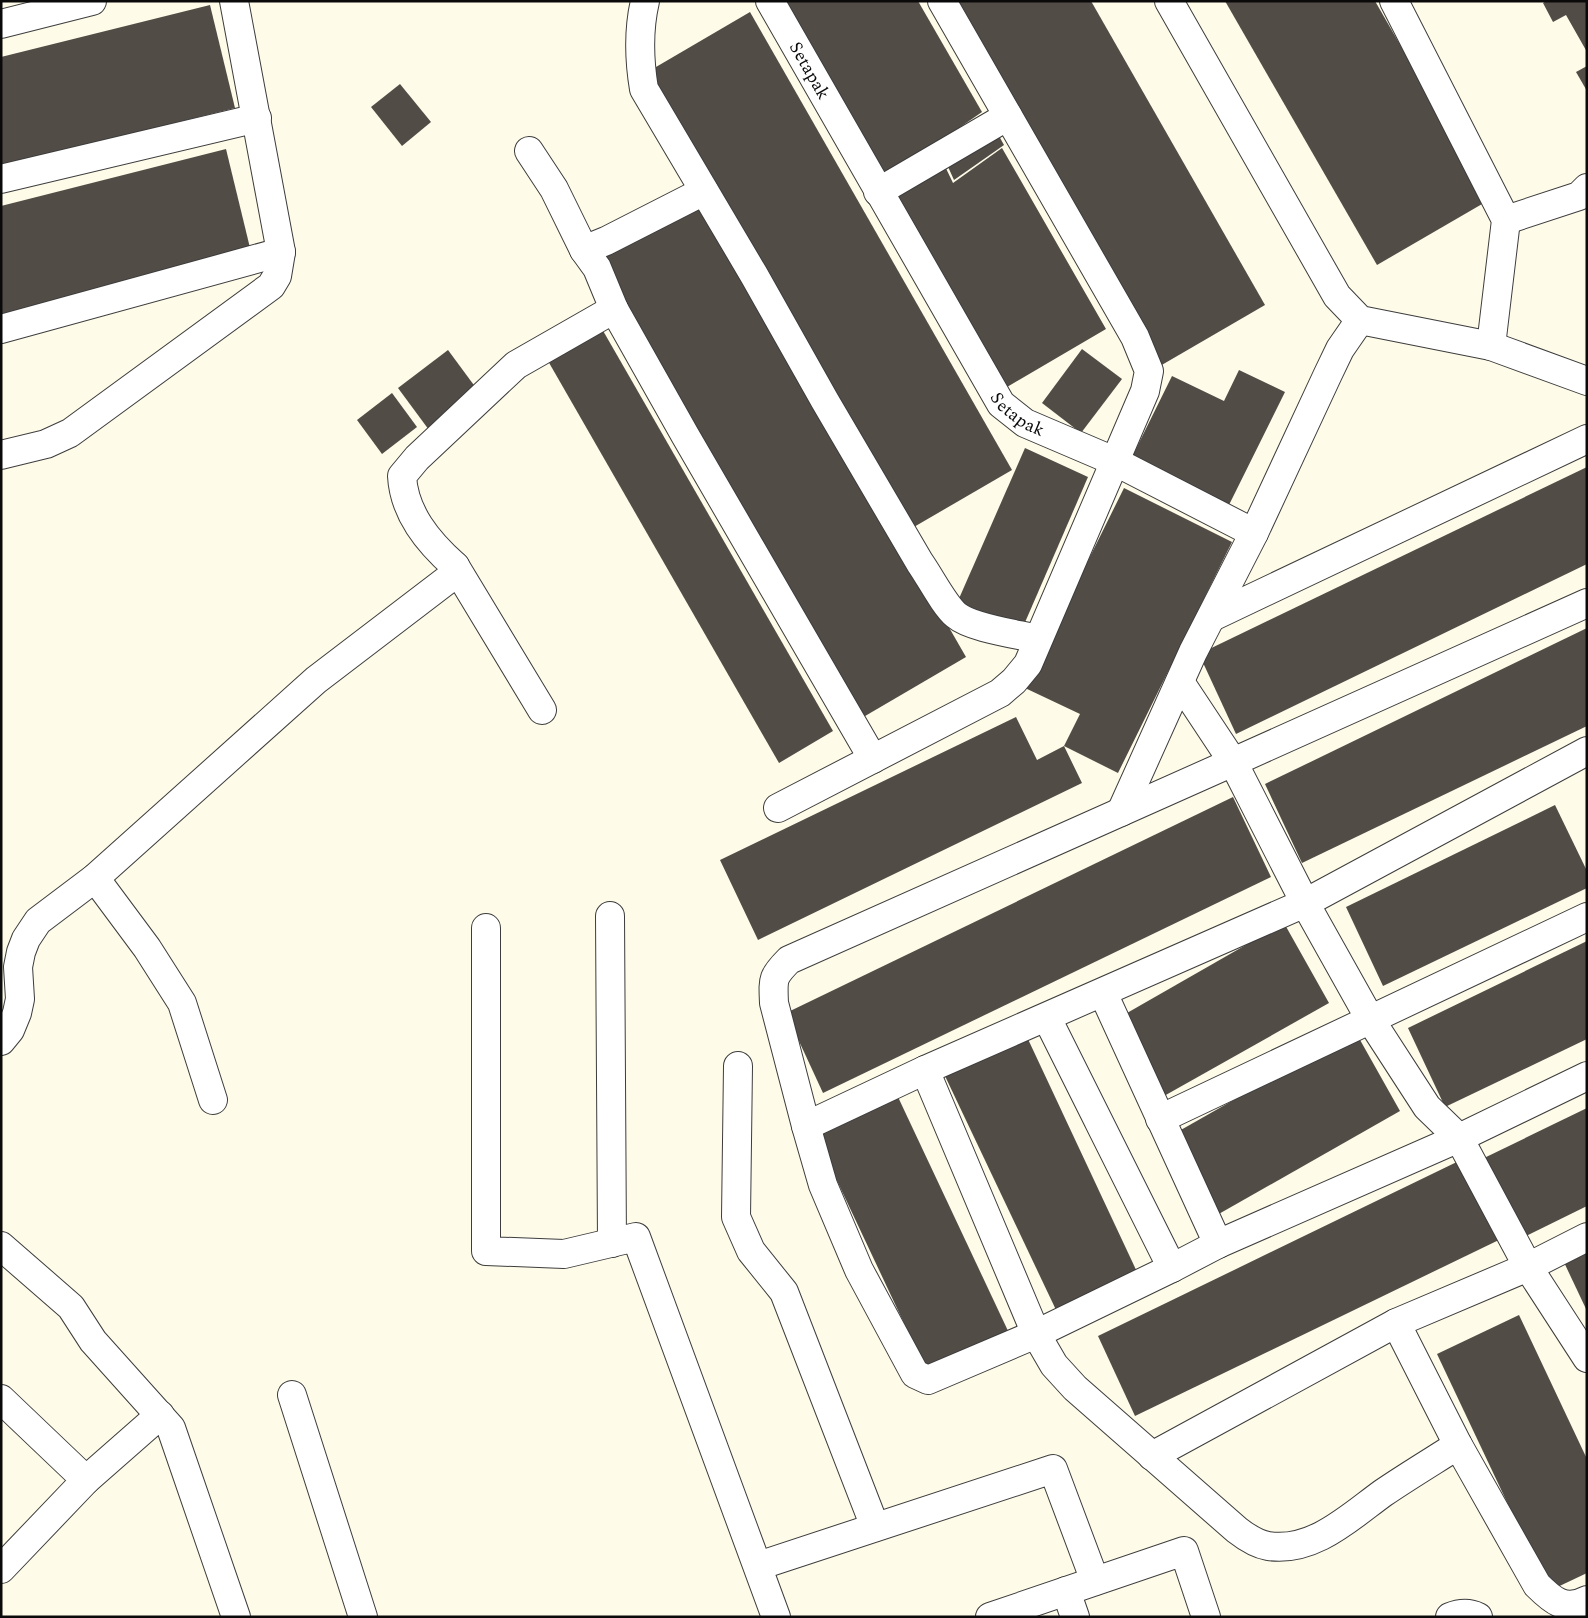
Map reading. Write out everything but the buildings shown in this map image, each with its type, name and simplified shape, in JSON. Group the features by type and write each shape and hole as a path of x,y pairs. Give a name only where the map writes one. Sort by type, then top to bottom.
{"street":[{"path":"1,24 92,1"},
{"path":"1,455 46,444 70,433 271,286 278,276 281,252 234,1"},
{"path":"645,1 640,36 640,63 644,89 943,600 956,615 972,624 1038,639"},
{"name":"Setapak","path":"770,1 1001,404 1025,423 1114,460 1254,533"},
{"path":"778,808 1000,693 1014,682 1028,664 1145,391 1149,371 1135,337 942,1"},
{"path":"1170,1 1336,296 1360,320 1491,346 1587,381"},
{"path":"1404,5 1506,220 1491,346"},
{"path":"878,192 1008,116"},
{"path":"1,179 257,118"},
{"path":"529,151 554,189 584,250 597,268 614,309 684,435 873,759"},
{"path":"584,250 704,192"},
{"path":"1506,220 1584,195"},
{"path":"1,329 281,252"},
{"path":"542,710 455,566 439,551 417,525 403,491 402,476 417,458 516,364 614,309"},
{"path":"1121,812 1193,652 1254,533 1340,349 1360,320"},
{"path":"1212,617 1587,439"},
{"path":"1,1041 10,1030 20,999 18,967 20,952 38,921 95,878 316,680 447,580 455,566"},
{"path":"1587,603 789,960 776,972 774,984 774,1003 823,1185 859,1270 915,1374 928,1380 1036,1334 1218,1244 1460,1138 1587,1076"},
{"path":"1180,682 1233,762 1305,903 1370,1020 1427,1107 1460,1138 1528,1268 1587,1358"},
{"path":"806,1126 926,1070 1103,994 1305,903 1587,751"},
{"path":"95,878 147,948 182,1003 212,1100"},
{"path":"610,916 612,1243"},
{"path":"1160,1119 1587,917"},
{"path":"486,928 486,1251 564,1254 636,1238 776,1617"},
{"path":"1103,994 1218,1244"},
{"path":"1047,1018 1172,1268"},
{"path":"738,1066 736,1217 751,1251 784,1292 875,1527"},
{"path":"926,1070 1036,1334 1054,1366 1094,1405 1244,1535 1267,1546 1283,1546 1305,1542 1332,1531 1384,1492 1458,1445"},
{"path":"1152,1456 1396,1323 1528,1268 1587,1237"},
{"path":"1,1246 71,1307 93,1341 171,1428 236,1617"},
{"path":"1396,1323 1458,1445 1537,1585 1549,1597 1559,1603 1569,1606 1580,1604 1587,1600"},
{"path":"292,1396 363,1617"},
{"path":"1,1399 86,1480"},
{"path":"1,1569 86,1480 160,1415"},
{"path":"758,1566 1054,1469 1095,1581"},
{"path":"990,1617 1184,1551 1206,1617"},
{"path":"1066,1591 1075,1617"},
{"path":"1450,1617 1460,1613 1478,1617"}]}
